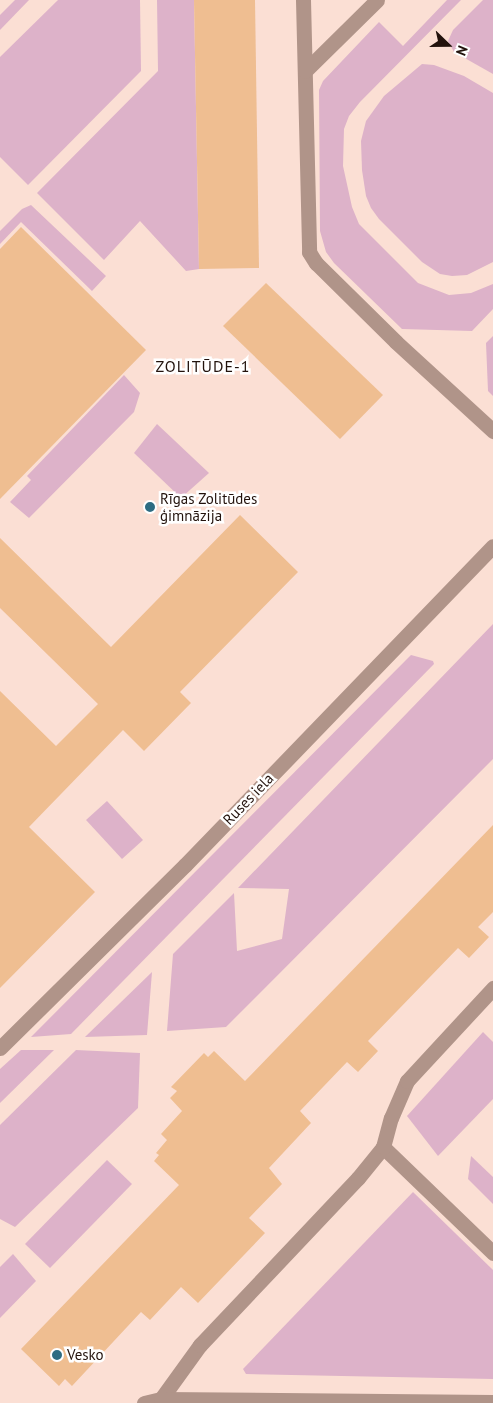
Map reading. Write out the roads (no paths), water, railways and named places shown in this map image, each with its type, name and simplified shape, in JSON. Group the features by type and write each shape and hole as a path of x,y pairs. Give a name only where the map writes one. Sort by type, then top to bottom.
{"street":[{"path":"303,0 309,252 316,263 396,342 493,431"},
{"path":"305,71 377,0"},
{"name":"Ruses iela","path":"0,1048 185,865 493,546"},
{"path":"161,1399 200,1345 358,1178 383,1147 391,1118 407,1081 491,992"},
{"path":"383,1147 493,1254"},
{"path":"144,1403 161,1399 232,1402 493,1402"}],"place":[{"name":"Rīgas Zolitūdes ģimnāzija","path":"150,507"},
{"name":"Vesko","path":"57,1355"}],"district":[{"name":"ZOLITŪDE-1","path":"203,366"}]}
